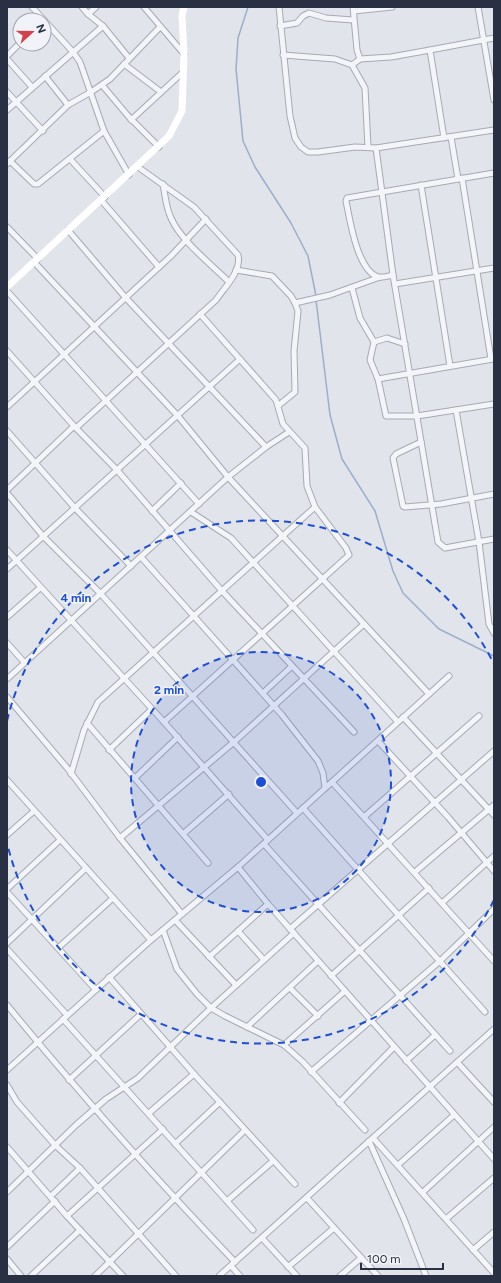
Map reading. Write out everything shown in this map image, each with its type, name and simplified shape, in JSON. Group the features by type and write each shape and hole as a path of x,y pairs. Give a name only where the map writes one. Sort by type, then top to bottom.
{"street":[{"path":"82,7 103,26 129,58"},
{"path":"88,14 96,7"},
{"path":"144,7 184,54"},
{"path":"7,287 138,167 169,136 182,111 182,73 184,54 182,16 184,7"},
{"path":"279,7 290,116 295,138 301,147 308,152 355,147 376,148 494,130"},
{"path":"360,59 357,50 353,9 392,7"},
{"path":"478,7 494,100"},
{"path":"280,26 297,23 303,16 309,13 326,18 353,20"},
{"path":"7,110 103,26"},
{"path":"104,132 38,184 34,184 9,162 43,131 68,105 102,86 160,27"},
{"path":"52,29 73,52 84,72 104,132 129,175"},
{"path":"352,65 360,59 391,57 494,38"},
{"path":"430,50 444,138"},
{"path":"283,55 335,59 352,65 366,88 368,147"},
{"path":"7,59 32,87"},
{"path":"124,64 161,92"},
{"path":"132,120 182,73"},
{"path":"45,76 68,105"},
{"path":"102,86 158,147"},
{"path":"7,92 43,131"},
{"path":"378,379 409,372 492,359 460,178 451,136"},
{"path":"376,148 393,275 433,504 438,542 445,548 494,539"},
{"path":"70,159 159,267"},
{"path":"138,167 194,207 206,219 238,255 239,262 236,270 216,300 106,401 36,462 7,492 43,536 100,593 297,813"},
{"path":"380,277 371,272 358,254 346,201 350,196 494,173"},
{"path":"163,184 170,218 186,240 229,282"},
{"path":"421,185 450,366"},
{"path":"7,407 93,326 159,267 206,219"},
{"path":"7,227 93,326 178,416 228,477 429,694"},
{"path":"68,230 125,297 266,447"},
{"path":"395,284 494,268"},
{"path":"236,270 272,276 291,296 298,311 294,351 296,392 279,405"},
{"path":"295,303 352,288 380,277 393,275"},
{"path":"352,288 360,318 374,342 370,360 378,379 386,416 417,416 494,404"},
{"path":"7,291 182,483 199,504"},
{"path":"164,722 349,555 349,552 315,507 307,486 305,448 289,432 280,416 279,405 200,314"},
{"path":"374,342 387,338 405,344"},
{"path":"7,351 75,427 117,470 222,591 354,732"},
{"path":"7,569 240,359"},
{"path":"456,410 479,542 489,624 494,633"},
{"path":"7,431 36,462 75,508 131,566"},
{"path":"7,679 228,477 266,447 289,432"},
{"path":"421,442 396,454 393,458 403,506 406,507 472,499 494,494"},
{"path":"152,511 182,483"},
{"path":"72,774 87,723 98,702 315,507"},
{"path":"191,512 231,538 252,563 398,722"},
{"path":"7,550 229,794 266,842 319,905 399,996 450,1051"},
{"path":"141,557 193,616 234,659 274,706 318,761 323,773 326,788"},
{"path":"7,617 40,588"},
{"path":"120,838 234,742 364,624"},
{"path":"7,643 24,662"},
{"path":"263,693 292,666"},
{"path":"7,1070 162,930 238,867 449,676"},
{"path":"7,697 72,774 120,838 182,914"},
{"path":"109,750 152,709"},
{"path":"364,817 479,716"},
{"path":"404,717 461,781 494,815"},
{"path":"87,723 208,863"},
{"path":"135,778 178,737"},
{"path":"378,741 462,833 494,871"},
{"path":"7,1192 94,1108 125,1088 264,960 319,905 436,804 494,751"},
{"path":"8,782 151,940"},
{"path":"332,782 494,961"},
{"path":"183,834 229,794"},
{"path":"415,872 494,804"},
{"path":"304,808 485,1012"},
{"path":"7,836 34,811"},
{"path":"60,840 7,890 32,920 96,990"},
{"path":"442,904 494,856"},
{"path":"238,867 331,976 494,1159"},
{"path":"7,943 86,868"},
{"path":"331,976 429,888"},
{"path":"58,948 113,898"},
{"path":"209,957 268,904"},
{"path":"311,1072 440,962 494,909"},
{"path":"175,920 236,985"},
{"path":"162,930 177,969 191,988 211,1008 284,1045 365,1130"},
{"path":"238,931 264,960"},
{"path":"7,949 96,1055 253,1230"},
{"path":"247,1027 318,961"},
{"path":"109,977 194,1074 295,1184"},
{"path":"290,988 318,1016"},
{"path":"284,1045 345,991"},
{"path":"7,1005 69,1080 235,1262"},
{"path":"69,1080 141,1014"},
{"path":"219,1276 494,1030"},
{"path":"406,1061 435,1035"},
{"path":"339,1103 394,1047"},
{"path":"457,1062 494,1102"},
{"path":"149,1113 194,1074"},
{"path":"7,1085 17,1102 55,1146 80,1168 97,1189 176,1276"},
{"path":"175,1144 220,1102"},
{"path":"398,1165 454,1115"},
{"path":"423,1192 494,1127"},
{"path":"67,1216 163,1129"},
{"path":"95,1276 138,1233 176,1199 245,1130"},
{"path":"371,1140 398,1165 423,1192 494,1274"},
{"path":"371,1140 426,1276"},
{"path":"7,1147 67,1216 123,1276"},
{"path":"227,1201 273,1161"},
{"path":"51,1196 80,1168"},
{"path":"446,1220 494,1178"},
{"path":"307,1198 378,1276"},
{"path":"7,1247 55,1201"},
{"path":"288,1267 334,1228"},
{"path":"31,1276 80,1230"},
{"path":"473,1250 494,1232"},
{"path":"262,1238 297,1276"},
{"path":"340,1276 361,1258"},
{"path":"7,1259 21,1276"},
{"path":"231,1266 240,1276"}],"waterway":[{"path":"248,7 238,38 236,69 243,141 255,167 291,223 308,256 316,296"},
{"path":"316,300 330,415 342,459 375,511 393,571 403,593 439,629 494,656"}]}
